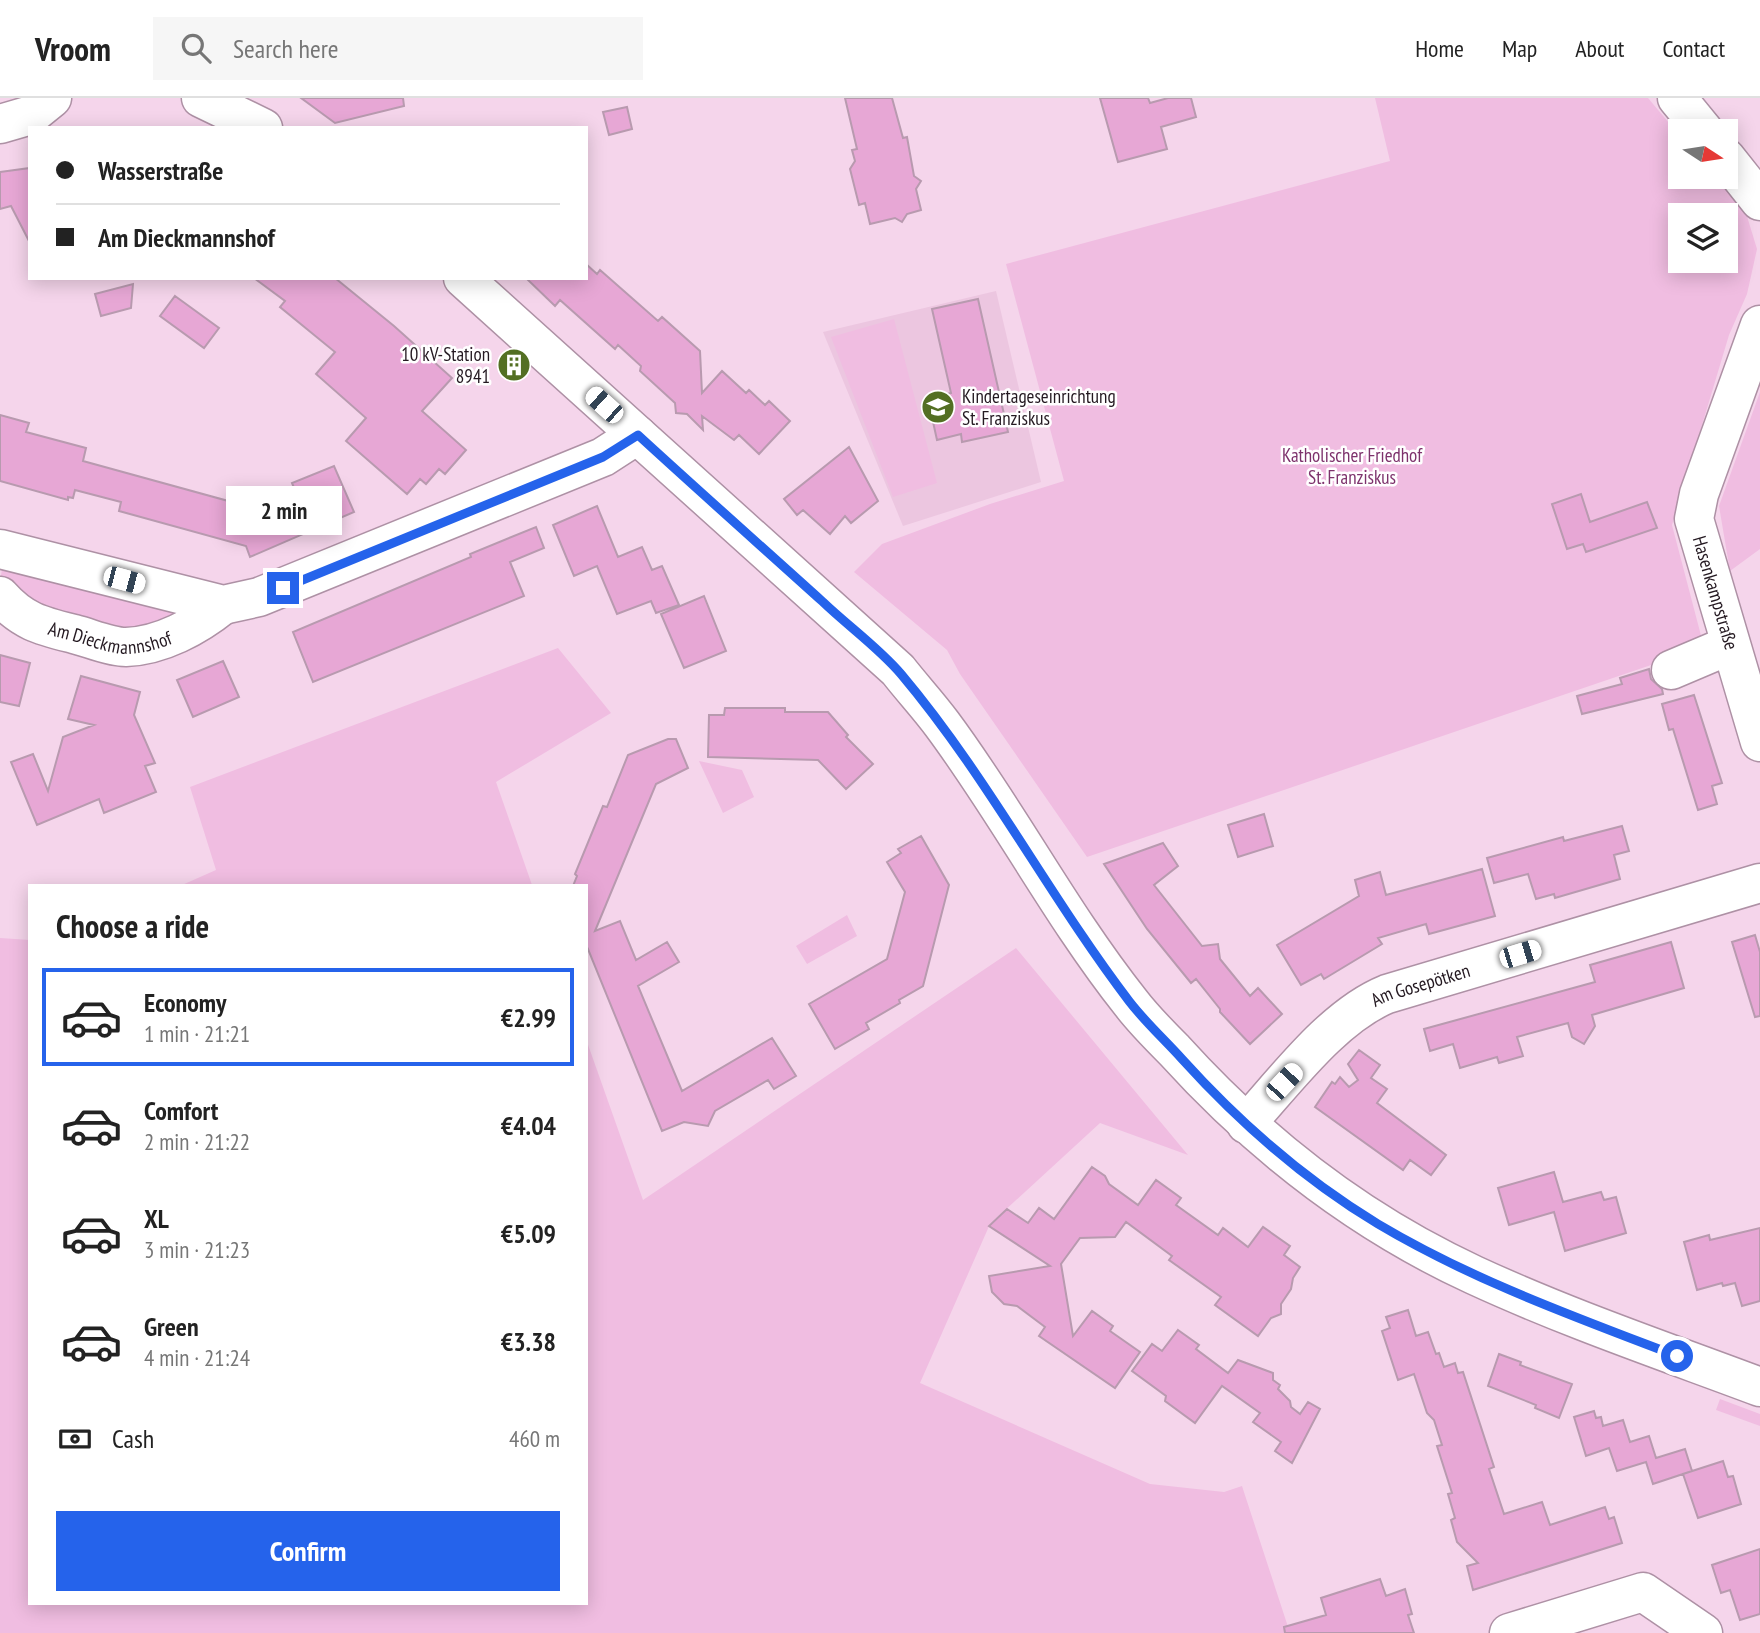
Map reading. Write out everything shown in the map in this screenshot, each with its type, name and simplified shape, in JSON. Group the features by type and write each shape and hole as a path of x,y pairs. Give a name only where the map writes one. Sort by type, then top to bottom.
{"street":[{"path":"0,124 31,115 52,98"},
{"path":"1678,98 1695,119"},
{"path":"222,102 259,126"},
{"path":"1738,173 1760,201"},
{"path":"465,280 898,670 941,723 1052,891 1131,1004 1246,1124 1305,1174 1357,1210 1472,1274 1555,1310 1760,1386"},
{"name":"Hasenkampstraße","path":"1760,325 1699,494 1694,519 1760,742"},
{"name":"Am Dieckmannshof","path":"0,549 223,605 259,597 497,501 603,457 638,435"},
{"name":"Am Dieckmannshof","path":"0,596 12,610 31,623 125,647 161,640 201,623 223,605"},
{"path":"1671,670 1730,645"},
{"name":"Am Gosepötken","path":"1246,1124 1333,1030 1368,1002 1387,994 1760,883"},
{"path":"1509,1633 1643,1592 1703,1633"}],"shaded area":[{"name":"Kindertageseinrichtung St. Franziskus","path":"996,291 1041,482 903,526 823,332"}],"green space":[{"name":"Katholischer Friedhof St. Franziskus","path":"1375,98 1648,98 1668,122 1668,189 1725,189 1737,203 1668,203 1668,273 1738,273 1738,204 1746,213 1757,249 1747,294 1729,335 1672,525 1704,647 1087,857 960,674 947,650 854,572 882,544 990,504 1064,481 1006,264 1390,161"},
{"path":"894,319 937,483 893,497 831,337"},
{"path":"1760,392 1760,549 1730,571 1719,506"},
{"path":"2,569 170,606 174,618 156,632 64,626 0,582"},
{"path":"558,648 611,713 496,782 532,884 184,884 216,870 190,787"},
{"path":"699,761 742,770 754,797 723,813"},
{"path":"847,915 857,936 807,964 796,946"},
{"path":"0,938 28,940 28,1605 588,1605 588,1045 643,1200 1016,948 1188,1155 1100,1123 990,1224 920,1383 1150,1484 1224,1492 1242,1486 1290,1633 0,1633"},
{"path":"1720,1399 1760,1414 1760,1426 1716,1410"}],"building":[{"path":"301,98 403,98 404,106 335,123"},
{"path":"845,98 892,98 903,138 907,137 914,176 921,181 916,189 921,210 907,214 902,222 895,218 870,224 865,203 859,205 850,169 855,161 852,150 857,149"},
{"path":"1100,98 1148,98 1150,103 1168,98 1191,98 1196,117 1161,127 1167,149 1118,162"},
{"path":"627,107 632,129 609,135 603,112"},
{"path":"28,168 28,239 11,206 0,209 0,172"},
{"path":"588,266 597,274 600,270 658,321 662,317 700,351 702,393 722,371 746,393 749,390 765,405 769,401 790,421 759,454 739,435 734,440 702,416 703,430 687,414 676,413 675,403 640,371 641,366 618,345 615,349 560,300 555,306 528,280 588,280"},
{"path":"257,280 337,280 452,378 422,411 466,450 445,474 439,469 426,484 420,479 407,494 346,441 366,418 316,374 335,352 280,307 285,301"},
{"path":"133,284 131,308 101,316 95,294"},
{"path":"175,296 219,328 204,348 160,316"},
{"path":"978,299 1008,432 962,442 961,434 937,440 928,399 951,393 932,309"},
{"path":"0,415 29,423 26,432 86,448 83,461 261,510 297,495 292,483 334,466 354,512 250,557 246,546 119,511 121,502 75,490 73,498 68,497 68,500 0,481"},
{"path":"849,447 878,501 851,523 845,516 830,534 803,510 797,515 784,499"},
{"path":"1581,494 1590,522 1647,502 1657,528 1586,552 1583,544 1567,549 1552,504"},
{"path":"597,506 618,557 642,547 652,570 662,566 679,605 656,613 651,601 617,614 597,566 574,576 553,525"},
{"path":"536,527 544,548 510,562 524,596 313,682 293,632"},
{"path":"704,596 726,651 684,668 661,614"},
{"path":"0,655 30,663 19,706 0,702"},
{"path":"223,661 239,697 193,717 177,680"},
{"path":"1649,669 1651,679 1662,689 1663,694 1582,714 1577,696 1622,684 1620,678"},
{"path":"81,676 140,692 134,715 155,763 145,766 156,792 104,813 99,799 37,825 11,762 33,754 48,791 63,737 94,725 68,719"},
{"path":"1694,695 1722,783 1712,786 1717,804 1698,810 1673,729 1669,730 1662,704"},
{"path":"725,708 785,708 785,712 828,712 848,735 846,737 873,764 846,789 818,760 708,757 709,715 724,715"},
{"path":"668,739 676,739 688,768 656,784 595,931 620,921 636,960 667,942 679,962 638,986 682,1091 772,1038 796,1076 774,1089 768,1080 715,1111 708,1126 684,1122 662,1131 588,949 588,884 574,884 577,876 575,874 603,806 607,807 628,755"},
{"path":"1264,814 1273,846 1238,857 1228,825"},
{"path":"1622,826 1629,851 1614,855 1620,879 1555,898 1554,894 1536,899 1528,874 1494,883 1487,858 1563,837 1564,841"},
{"path":"921,836 949,885 923,986 866,1023 869,1029 835,1049 809,1004 887,959 905,892 887,862 901,853 898,849"},
{"path":"1163,843 1178,866 1154,885 1202,946 1218,944 1220,959 1250,996 1258,988 1282,1014 1250,1044 1220,1012 1196,979 1191,983 1147,929 1104,864"},
{"path":"1482,869 1495,916 1429,934 1426,924 1378,938 1382,944 1324,979 1321,974 1301,985 1277,945 1359,896 1355,880 1380,872 1386,895"},
{"path":"1755,935 1760,952 1760,1016 1755,1017 1732,942"},
{"path":"1671,942 1684,988 1592,1015 1595,1026 1584,1044 1572,1037 1568,1023 1517,1037 1523,1056 1499,1063 1497,1057 1460,1068 1453,1044 1430,1051 1424,1029 1595,982 1590,965"},
{"path":"1359,1050 1380,1065 1371,1078 1387,1089 1377,1103 1446,1155 1431,1175 1410,1160 1403,1170 1315,1107 1332,1082 1335,1084 1340,1077 1349,1087 1358,1080 1348,1064"},
{"path":"1092,1167 1105,1176 1109,1184 1138,1205 1156,1180 1181,1198 1176,1205 1218,1235 1223,1228 1248,1247 1263,1227 1290,1246 1284,1255 1300,1267 1281,1304 1281,1314 1271,1318 1258,1336 1215,1305 1221,1297 1169,1260 1172,1256 1126,1222 1115,1237 1080,1238 1061,1264 1073,1336 1092,1311 1113,1326 1110,1331 1140,1352 1115,1388 1039,1336 1045,1327 1017,1306 1004,1304 992,1292 989,1276 1050,1266 989,1226 1007,1209 1028,1223 1039,1208 1054,1219"},
{"path":"1554,1172 1563,1202 1601,1192 1604,1200 1616,1197 1626,1233 1565,1251 1554,1212 1509,1225 1498,1188"},
{"path":"1760,1228 1760,1301 1742,1306 1735,1283 1723,1286 1722,1283 1697,1290 1684,1242 1709,1235 1710,1240"},
{"path":"1408,1310 1416,1336 1428,1332 1444,1367 1455,1363 1458,1373 1463,1372 1494,1467 1489,1469 1504,1514 1542,1502 1550,1525 1605,1507 1609,1519 1614,1517 1622,1543 1473,1590 1467,1566 1478,1563 1457,1542 1451,1520 1455,1518 1448,1494 1452,1493 1437,1446 1442,1445 1434,1420 1427,1413 1414,1374 1398,1380 1382,1331 1390,1328 1386,1317"},
{"path":"1178,1330 1199,1345 1196,1349 1228,1373 1238,1360 1273,1373 1273,1380 1280,1385 1278,1389 1290,1401 1291,1407 1300,1414 1308,1402 1320,1409 1292,1463 1275,1451 1281,1442 1253,1422 1260,1413 1222,1386 1195,1423 1165,1401 1166,1396 1132,1371 1152,1344 1162,1351"},
{"path":"1499,1354 1521,1362 1520,1365 1572,1384 1559,1418 1535,1408 1536,1405 1488,1386"},
{"path":"1594,1411 1596,1418 1601,1417 1603,1426 1623,1420 1630,1442 1649,1436 1656,1458 1685,1449 1692,1471 1653,1484 1646,1462 1617,1471 1609,1448 1586,1456 1574,1417"},
{"path":"1723,1461 1728,1477 1733,1476 1741,1504 1698,1518 1683,1474"},
{"path":"1760,1549 1760,1614 1740,1620 1730,1590 1721,1593 1712,1565"},
{"path":"1380,1579 1386,1596 1405,1589 1412,1614 1408,1615 1414,1633 1285,1633 1284,1627 1326,1615 1321,1598"}],"place":[{"name":"10 kV-Station 8941","path":"514,365"},
{"name":"Kindertageseinrichtung St. Franziskus","path":"938,407"}],"route":[{"path":"283,588 603,457 638,435 898,670 941,723 1052,891 1131,1004 1246,1124 1305,1174 1378,1224 1472,1274 1555,1310 1677,1356"}]}
